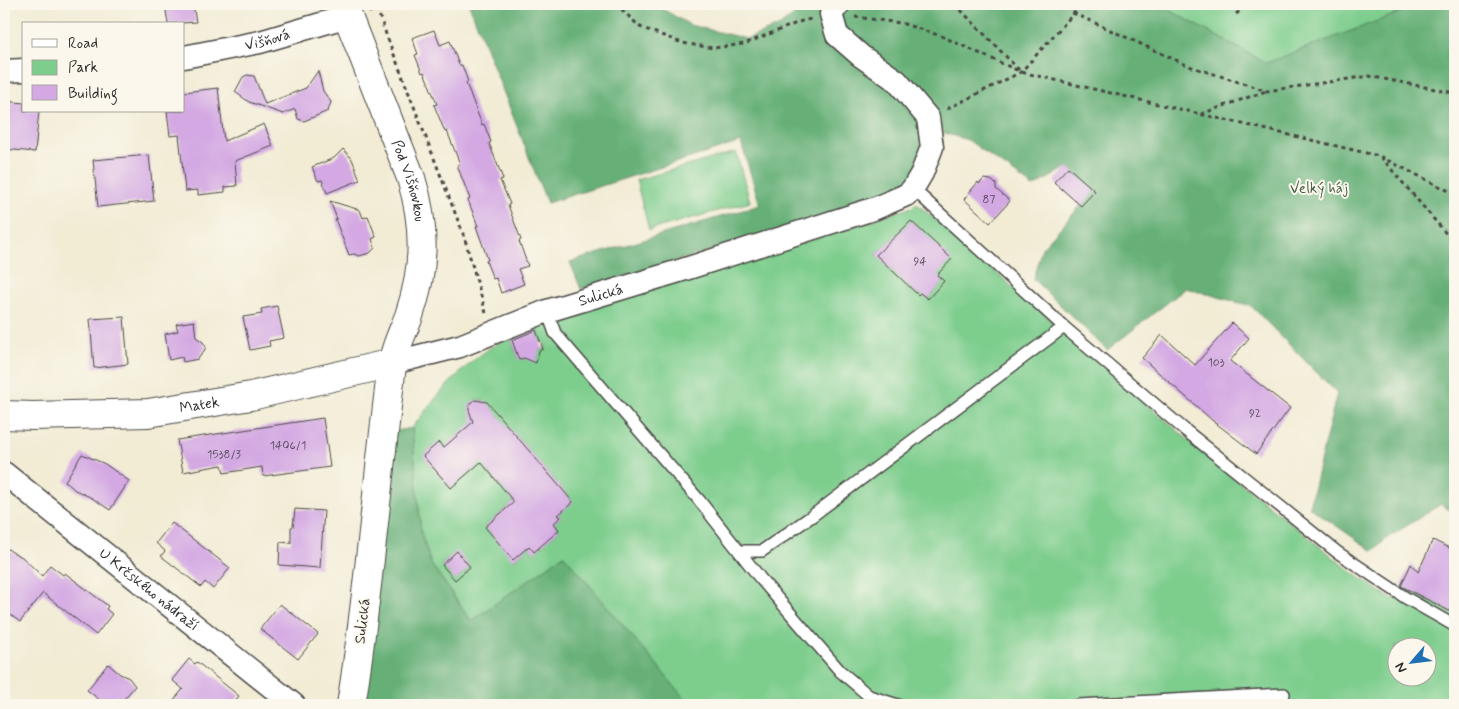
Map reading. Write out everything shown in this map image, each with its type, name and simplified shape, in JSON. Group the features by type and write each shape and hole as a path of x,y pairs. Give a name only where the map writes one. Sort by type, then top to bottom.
{"street":[{"path":"839,4 831,14 837,34 862,56 897,81 928,118 932,147 922,173 912,190"},
{"name":"Višňová","path":"185,57 260,42 346,10"},
{"name":"Pod Višňovkou","path":"346,10 404,158 418,200 422,254 418,288 392,363"},
{"path":"4,71 22,70"},
{"name":"Sulická","path":"351,705 392,363 460,346 547,311 876,208 906,196 912,190"},
{"name":"Matek","path":"4,415 148,413 251,396 392,363"},
{"name":"U Krčského nádraží","path":"4,473 294,705"}],"lane":[{"path":"912,190 1064,327 1184,430 1337,552 1406,598 1455,626"},
{"path":"547,311 555,332 699,500 760,578 840,671 869,696 898,705"},
{"path":"740,551 762,551 812,516 1064,327"},
{"path":"1079,705 1284,694"}],"path":[{"path":"955,4 1021,72 1379,156 1455,194"},
{"path":"928,118 1021,72 1082,4"},
{"path":"1236,14 1249,4"},
{"path":"1073,13 1189,66 1267,91"},
{"path":"381,20 464,236 491,333"},
{"path":"1201,114 1267,91 1369,76 1455,93"},
{"path":"1379,156 1455,244"}],"green space":[{"name":"Velký háj","path":"469,4 654,4 690,25 747,39 780,26 808,4 1158,4 1266,63 1423,4 1455,4 1455,514 1441,504 1386,539 1373,551 1309,507 1337,393 1251,306 1186,288 1107,350 1033,279 1042,248 1094,191 1068,167 1033,187 968,140 941,132 923,140 914,174 889,199 581,289 570,262 760,205 741,142 547,203"},
{"path":"1158,4 1423,4 1266,63"},
{"path":"736,152 750,202 649,230 636,180"},
{"path":"916,203 1209,458 1353,573 1393,600 1401,587 1455,614 1455,705 690,705 564,555 472,621 431,564 421,533 412,428 438,395 479,356 518,332 519,336 514,338 512,342 519,359 526,357 537,360 537,352 546,346 544,342 541,342 536,330 531,327 806,242 912,207","holes":["911,221 924,234 937,275 944,281 928,299 920,293 918,295 876,255","475,400 482,400 491,407 573,502 558,515 561,517 554,523 559,530 534,552 529,546 514,560 485,527 524,493 505,491 490,474 490,454 451,488 423,456 438,442 443,448 475,421 469,407","457,552 470,567 455,580 442,565"]},
{"path":"412,428 421,533 431,564 471,621 564,555 690,705 362,705 396,431"}],"building":[{"path":"165,4 193,4 196,22 168,22"},
{"path":"434,30 440,45 450,41 459,65 462,65 468,82 466,83 482,125 484,124 491,142 489,143 503,179 500,180 510,204 508,205 528,266 518,269 524,284 501,293 496,278 493,279 486,261 488,260 476,226 478,226 468,200 470,199 457,165 460,164 434,105 437,104 424,72 422,73 415,55 418,54 412,38"},
{"path":"318,71 323,91 331,102 328,111 304,121 298,119 295,109 283,114 249,102 235,92 243,77 247,75 254,76 265,104 306,88"},
{"path":"218,88 224,141 264,124 273,146 235,161 237,186 225,187 225,192 198,195 198,190 185,191 179,135 170,136 167,112 185,112 185,92"},
{"path":"4,101 22,103 22,112 39,112 35,152 4,149"},
{"path":"343,149 352,159 360,180 327,193 322,180 318,181 312,167 334,158"},
{"path":"149,155 154,201 98,207 93,160"},
{"path":"1068,167 1095,191 1081,206 1054,182"},
{"path":"984,179 991,180 996,184 996,189 1010,201 990,223 964,199 978,182 979,184"},
{"path":"330,201 360,210 363,218 368,216 376,237 372,239 375,248 370,253 359,256 349,255"},
{"path":"911,221 952,259 937,275 944,281 928,299 920,293 918,295 876,255"},
{"path":"277,306 284,338 269,341 270,346 250,350 243,317 262,314 261,309"},
{"path":"124,317 128,364 94,368 90,319"},
{"path":"194,321 196,337 206,347 204,351 198,359 183,362 182,357 169,360 165,334 178,331 176,324"},
{"path":"1232,323 1249,338 1230,361 1290,408 1256,454 1213,421 1142,358 1162,335 1195,365"},
{"path":"536,330 543,349 539,351 536,363 524,358 519,360 512,340"},
{"path":"475,400 487,402 573,502 558,515 561,517 554,523 559,530 534,552 529,546 513,560 485,527 514,502 481,462 451,488 423,456 439,442 443,448 473,422 469,405"},
{"path":"323,418 330,467 263,476 262,467 224,473 222,465 183,472 177,440"},
{"path":"82,454 105,464 129,481 110,510 75,490 65,481"},
{"path":"295,509 324,511 320,568 279,565 280,542 291,543 291,527 293,527"},
{"path":"172,523 230,568 213,589 205,582 201,587 161,556 165,551 156,543"},
{"path":"1433,540 1455,551 1455,614 1401,586 1411,564 1418,572"},
{"path":"4,546 22,557 42,576 50,565 63,575 65,573 108,606 106,609 112,614 96,635 43,593 20,622 4,610"},
{"path":"457,551 470,567 455,580 442,565"},
{"path":"280,604 318,634 298,659 260,629"},
{"path":"189,659 195,664 197,662 239,696 232,705 170,705 183,689 172,680"},
{"path":"108,664 120,674 129,678 135,686 119,705 106,705 87,690"}]}
